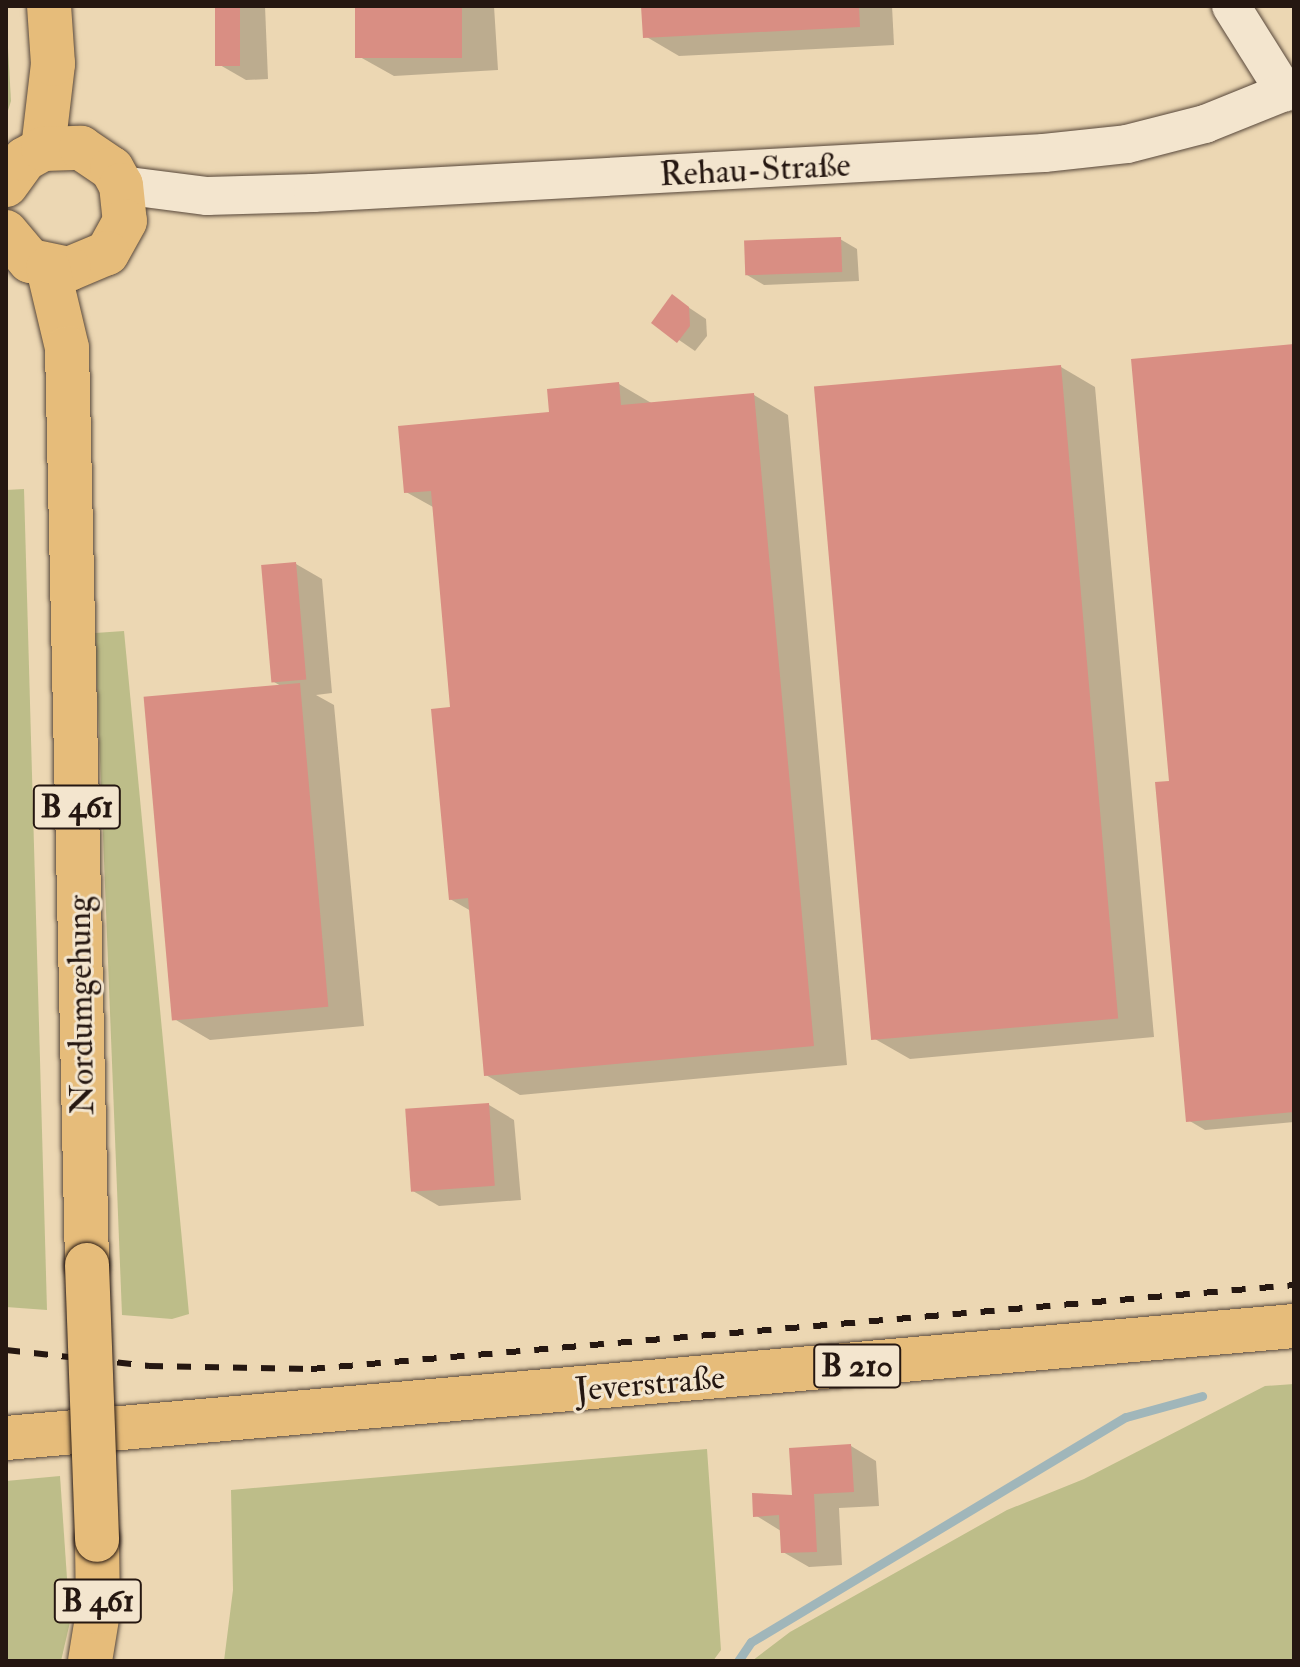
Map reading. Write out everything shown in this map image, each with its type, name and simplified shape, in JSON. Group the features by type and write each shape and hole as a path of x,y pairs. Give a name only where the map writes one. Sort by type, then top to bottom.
{"main road":[{"path":"49,6 62,148"},
{"path":"6,185 25,159 62,148 112,169 123,203"},
{"name":"Nordumgehung","path":"67,348 91,264 107,253 123,203"},
{"path":"6,232 30,261 48,268 91,264"},
{"name":"Nordumgehung","path":"48,268 67,348 87,1265 97,1540 98,1612 90,1661"},
{"name":"Jeverstraße","path":"6,1438 1294,1326"}],"street":[{"path":"1231,6 1290,90"},
{"name":"Rehau-Straße","path":"123,203 207,196 1044,153 1127,144 1205,124 1290,90"}],"green space":[{"path":"6,13 11,101 6,117"},
{"path":"24,489 47,1310 6,1307 6,490"},
{"path":"124,631 189,1314 172,1319 122,1315 95,633"},
{"path":"1294,1384 1294,1661 752,1661 790,1632 1007,1510 1084,1479 1265,1386"},
{"path":"707,1449 721,1650 713,1661 224,1661 233,1590 231,1490"},
{"path":"60,1476 70,1622 61,1661 6,1661 6,1481"}],"building":[{"path":"215,6 240,6 240,66 215,66"},
{"path":"355,6 462,6 462,58 355,58"},
{"path":"641,6 859,6 860,27 643,38"},
{"path":"841,237 842,272 745,275 744,240"},
{"path":"672,294 689,307 690,326 677,343 651,323"},
{"path":"1294,344 1294,1112 1186,1122 1155,782 1169,781 1131,359"},
{"path":"1061,365 1118,1019 871,1040 814,387"},
{"path":"619,382 621,405 754,393 814,1046 484,1076 468,898 449,900 431,709 450,707 431,491 404,493 398,426 549,412 547,389"},
{"path":"296,562 306,680 271,683 261,565"},
{"path":"300,683 328,1007 172,1020 144,697"},
{"path":"489,1103 495,1186 411,1192 405,1109"},
{"path":"851,1444 854,1492 814,1494 817,1552 781,1553 779,1515 753,1517 752,1493 792,1495 789,1448"}],"waterway":[{"path":"738,1661 751,1642 1126,1417 1202,1396"}],"railway":[{"path":"6,1350 149,1366 311,1369 1294,1285"}]}
